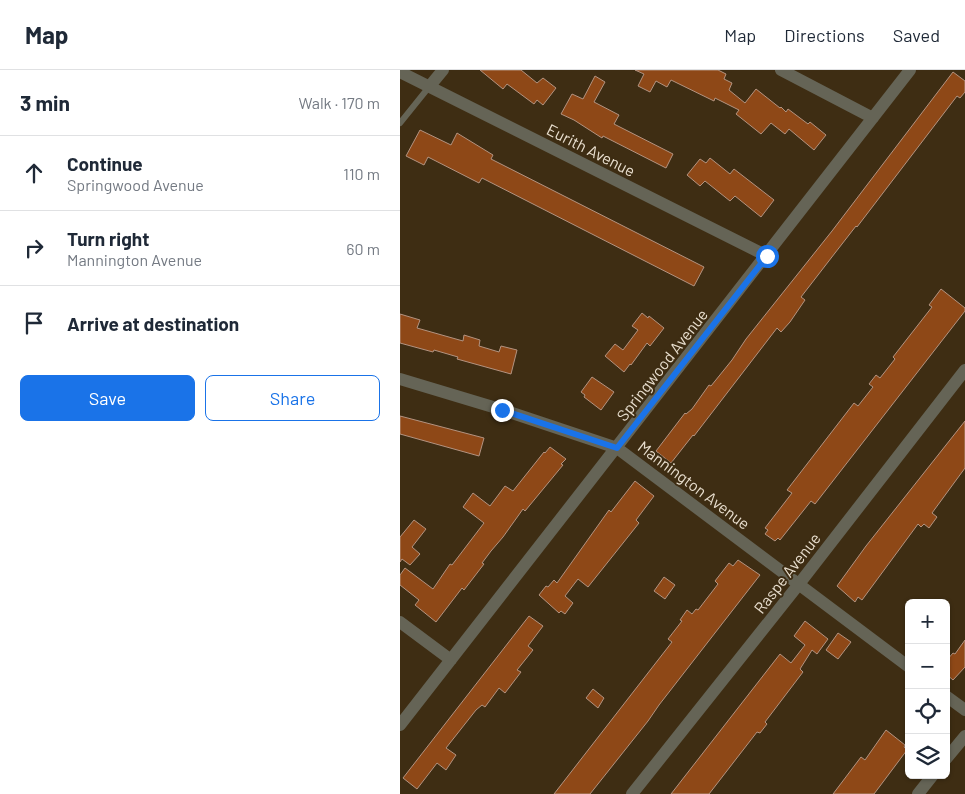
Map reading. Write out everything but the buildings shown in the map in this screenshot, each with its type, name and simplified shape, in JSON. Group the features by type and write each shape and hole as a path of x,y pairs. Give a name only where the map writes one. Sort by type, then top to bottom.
{"street":[{"path":"429,87 443,70"},
{"path":"781,70 873,118"},
{"name":"Springwood Avenue","path":"400,725 910,70"},
{"name":"Eurith Avenue","path":"400,72 767,256"},
{"name":"Raspe Avenue","path":"632,794 800,584 965,370"},
{"name":"Mannington Avenue","path":"400,379 617,448 905,664"},
{"path":"400,622 451,660"},
{"path":"950,699 965,710"},
{"path":"950,754 965,736"},
{"path":"918,794 930,779"}],"lane":[{"path":"400,123 429,87"}],"route":[{"path":"502,410 617,448 767,256"}]}
